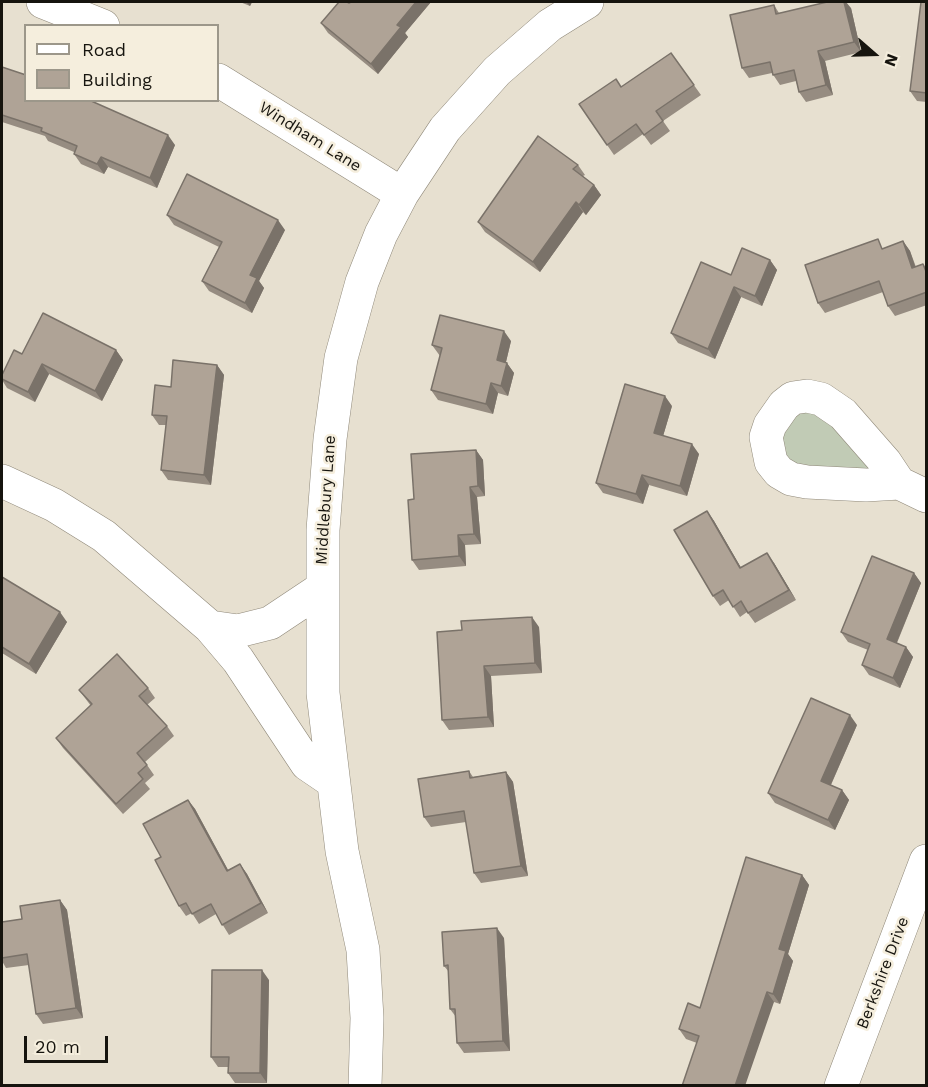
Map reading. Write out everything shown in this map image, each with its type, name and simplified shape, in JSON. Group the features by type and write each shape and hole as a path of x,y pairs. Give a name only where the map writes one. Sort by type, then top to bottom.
{"street":[{"path":"43,2 98,24"},
{"name":"Middlebury Lane","path":"365,1086 368,1018 363,950 342,850 323,693 321,590 330,439 341,358 362,282 381,234 402,194 445,129 497,71 550,25 587,2"},
{"name":"Windham Lane","path":"219,81 402,194"},
{"path":"2,481 54,505 104,536 210,627 238,660 307,764 332,781"},
{"path":"210,627 238,631 270,623 321,590"},
{"name":"Berkshire Drive","path":"841,1086 927,861"}],"green space":[{"path":"801,409 825,414 873,470 801,469 783,460 778,429"}],"building":[{"path":"339,2 416,2 397,25 401,27 371,64 321,23"},
{"path":"827,2 844,2 854,42 818,51 826,85 799,92 794,70 773,75 770,62 742,68 730,15 774,5 776,14"},
{"path":"921,2 927,2 927,93 910,91"},
{"path":"671,53 694,85 656,111 663,121 644,135 636,124 607,145 579,104 616,79 621,87"},
{"path":"2,67 24,74 24,102 94,102 168,135 150,178 101,157 97,164 74,154 77,146 41,131 42,128 2,115"},
{"path":"538,136 578,165 573,169 594,185 579,205 576,202 533,262 478,222"},
{"path":"187,174 278,220 250,275 257,278 245,303 202,281 222,242 167,215"},
{"path":"878,239 882,249 903,241 912,268 923,264 927,274 927,292 888,306 879,281 818,303 805,265"},
{"path":"742,248 770,260 755,296 734,287 708,349 671,333 701,262 731,275"},
{"path":"43,313 116,350 95,391 42,364 28,392 2,379 14,350 22,354"},
{"path":"440,315 504,331 497,360 507,363 501,386 491,383 486,404 431,390 442,348 432,345"},
{"path":"173,360 217,365 204,475 161,470 167,416 152,415 155,385 171,387"},
{"path":"625,384 665,396 654,433 692,444 680,486 642,475 636,494 596,483"},
{"path":"476,450 478,486 470,487 474,534 458,535 459,556 412,560 408,500 414,499 411,454"},
{"path":"707,511 740,568 767,553 789,590 748,613 741,601 733,607 723,590 713,596 674,530"},
{"path":"872,556 914,573 887,639 906,647 893,678 862,665 870,644 841,632"},
{"path":"2,577 60,612 29,664 2,647"},
{"path":"532,617 535,663 484,666 488,717 442,720 437,632 462,630 461,621"},
{"path":"117,654 148,688 139,696 167,726 137,753 147,765 138,773 143,779 116,804 56,738 92,704 79,690"},
{"path":"811,698 850,715 821,781 842,790 828,820 768,793"},
{"path":"469,771 470,778 506,772 521,866 474,873 464,811 424,817 418,779"},
{"path":"188,800 227,871 240,864 261,903 222,925 211,904 192,914 186,903 179,906 155,860 161,857 143,824"},
{"path":"746,857 802,875 779,949 786,951 773,994 767,992 735,1086 682,1086 699,1036 679,1029 688,1003 700,1008"},
{"path":"60,900 76,1008 36,1014 27,954 2,958 2,922 22,919 20,906"},
{"path":"497,928 503,1041 457,1043 455,1009 450,1009 448,965 444,966 442,932"},
{"path":"212,970 262,970 260,1073 228,1073 229,1057 211,1057"}]}
